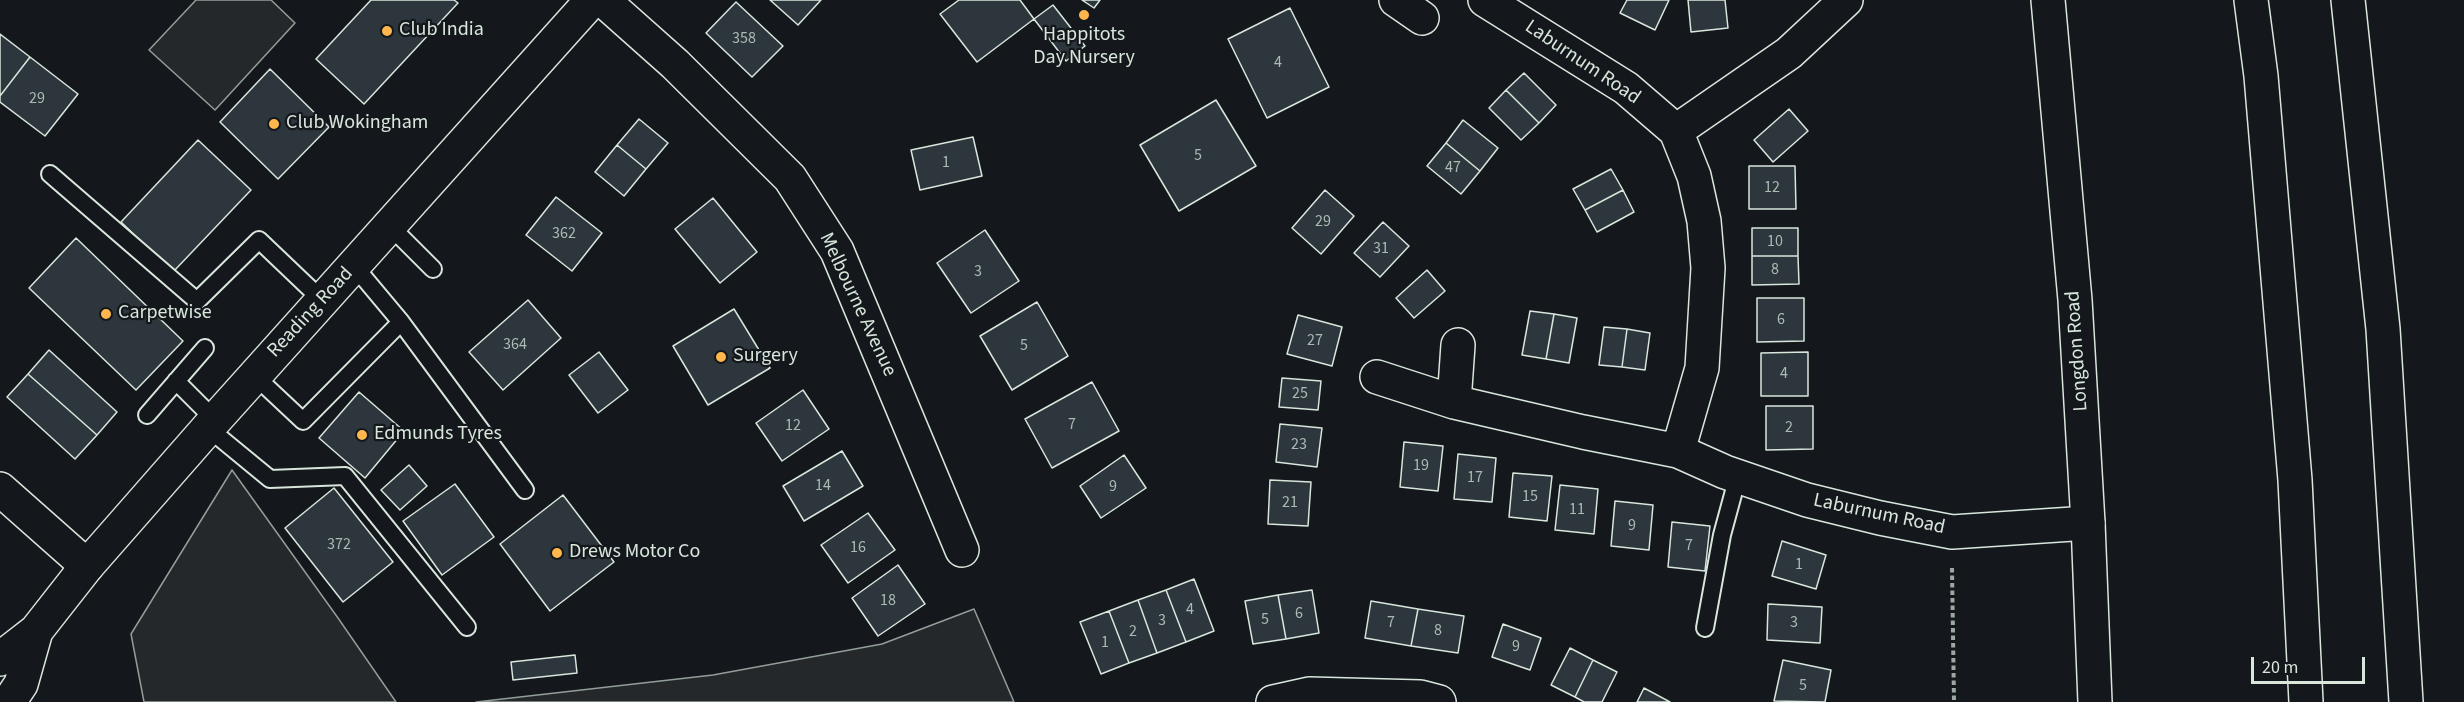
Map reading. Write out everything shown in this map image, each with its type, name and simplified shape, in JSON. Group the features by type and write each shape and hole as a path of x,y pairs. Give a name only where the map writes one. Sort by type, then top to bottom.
{"main road":[{"name":"Reading Road","path":"0,659 36,631 87,566 212,424 592,0"},
{"name":"Laburnum Road","path":"1485,0 1626,88 1676,131 1694,176 1701,209 1708,268 1702,368 1678,451"},
{"path":"1676,131 1789,53 1846,0"},
{"name":"Longdon Road","path":"2048,0 2074,288 2088,523 2095,702"},
{"path":"2251,0 2261,76 2295,480 2306,702"},
{"path":"2348,0 2383,329 2406,702"},
{"name":"Melbourne Avenue","path":"614,10 675,64 790,178 837,251 962,550"},
{"path":"1454,402 1458,345"},
{"name":"Laburnum Road","path":"1377,377 1454,402 1678,451 1738,476 1807,500 1880,518 1952,532 2088,523"},
{"path":"0,489 87,566"},
{"name":"Reading Road","path":"9,702 21,684 36,631"},
{"path":"1273,702 1309,694 1420,697 1439,702"}],"lane":[{"path":"50,174 197,301 259,240 323,301"},
{"path":"390,226 433,269"},
{"path":"355,267 401,322 525,490"},
{"path":"255,376 303,421 401,322"},
{"path":"147,415 205,348"},
{"path":"176,381 237,453 270,479 345,476 467,627"},
{"path":"1705,628 1722,535 1738,476"}],"path":[{"path":"1952,532 1954,702"}],"shaded area":[{"path":"196,0 271,0 295,23 215,110 149,50"},
{"path":"232,470 396,702 144,702 131,634"},
{"path":"974,609 1014,702 476,702 713,675 882,644"}],"building":[{"name":"Club India","path":"371,0 454,0 458,3 364,104 316,59"},
{"path":"770,0 821,0 798,25"},
{"path":"959,0 1020,0 1034,19 977,62 940,14"},
{"path":"1082,0 1100,0 1094,8"},
{"path":"1627,0 1669,0 1655,30 1620,13"},
{"path":"1688,0 1725,0 1728,28 1691,32"},
{"path":"736,2 783,46 752,77 706,33"},
{"path":"1053,5 1085,46 1066,61 1034,19"},
{"path":"1290,8 1329,87 1267,118 1228,39"},
{"path":"0,34 30,57 0,96"},
{"path":"30,57 78,94 45,136 0,102 0,96"},
{"name":"Club Wokingham","path":"270,69 329,127 278,179 220,122"},
{"path":"1524,73 1556,105 1539,123 1506,90"},
{"path":"1506,90 1539,123 1521,140 1489,108"},
{"path":"1216,100 1256,166 1179,211 1140,145"},
{"path":"1789,109 1808,131 1773,162 1754,140"},
{"path":"639,119 668,143 646,169 617,145"},
{"path":"1463,120 1498,148 1480,171 1446,143"},
{"path":"973,137 982,176 920,190 911,150"},
{"path":"198,140 251,190 173,272 121,222"},
{"path":"1446,143 1480,171 1461,194 1427,166"},
{"path":"617,145 646,169 624,196 595,172"},
{"path":"1749,166 1795,166 1796,209 1749,209"},
{"path":"1611,169 1623,190 1585,210 1573,189"},
{"path":"1325,190 1354,216 1321,254 1292,228"},
{"path":"1623,190 1634,212 1597,232 1585,210"},
{"path":"556,197 602,233 572,271 526,235"},
{"path":"713,198 757,252 720,283 675,229"},
{"path":"1383,222 1409,246 1380,277 1354,253"},
{"path":"1752,228 1798,228 1798,256 1752,256"},
{"path":"985,230 1019,281 971,313 937,263"},
{"name":"Carpetwise","path":"76,238 183,341 136,390 29,288"},
{"path":"1752,256 1798,256 1799,284 1752,285"},
{"path":"1427,270 1445,291 1414,318 1396,298"},
{"path":"1757,298 1804,298 1804,341 1757,342"},
{"path":"528,300 561,338 503,390 469,352"},
{"path":"1037,302 1068,356 1012,390 980,336"},
{"name":"Surgery","path":"734,309 770,368 708,405 673,346"},
{"path":"1530,311 1554,314 1546,359 1522,355"},
{"path":"1554,314 1577,318 1569,363 1546,359"},
{"path":"1298,315 1342,327 1332,366 1287,354"},
{"path":"1604,327 1627,329 1622,367 1599,365"},
{"path":"1627,329 1650,333 1645,370 1622,367"},
{"path":"49,350 117,412 97,435 28,374"},
{"path":"599,352 628,390 598,413 569,375"},
{"path":"1808,352 1808,396 1761,396 1761,353"},
{"path":"28,374 97,435 75,459 7,397"},
{"path":"1282,378 1321,381 1318,410 1279,407"},
{"path":"1092,382 1119,431 1052,468 1025,419"},
{"path":"803,390 829,429 782,461 756,423"},
{"name":"Edmunds Tyres","path":"359,392 404,431 365,478 319,438"},
{"path":"1766,406 1813,406 1813,449 1766,450"},
{"path":"1280,424 1322,428 1317,467 1276,462"},
{"path":"1404,442 1443,446 1438,491 1400,487"},
{"path":"842,451 863,486 804,521 783,486"},
{"path":"1458,454 1496,458 1492,502 1454,499"},
{"path":"1124,455 1146,488 1101,518 1080,486"},
{"path":"409,465 427,486 400,510 381,490"},
{"path":"1513,473 1552,476 1547,521 1509,517"},
{"path":"1270,480 1311,482 1308,526 1268,524"},
{"path":"455,484 494,537 442,575 403,521"},
{"path":"1560,485 1598,489 1594,534 1555,530"},
{"path":"334,488 393,562 343,602 285,528"},
{"name":"Drews Motor Co","path":"563,495 614,562 550,611 500,544"},
{"path":"1615,501 1653,505 1649,550 1611,546"},
{"path":"868,513 895,550 848,583 821,545"},
{"path":"1672,522 1710,526 1705,571 1668,567"},
{"path":"1782,541 1826,555 1816,589 1772,576"},
{"path":"898,565 925,604 878,636 852,598"},
{"path":"1194,579 1214,631 1186,642 1166,590"},
{"path":"1166,590 1186,642 1157,653 1138,600"},
{"path":"1312,590 1319,633 1286,639 1278,595"},
{"path":"1278,595 1286,639 1253,644 1245,601"},
{"path":"1138,600 1157,653 1129,663 1109,611"},
{"path":"1371,601 1418,609 1411,646 1365,638"},
{"path":"1768,604 1822,607 1820,643 1767,640"},
{"path":"1418,609 1464,616 1458,653 1411,646"},
{"path":"1109,611 1129,663 1101,674 1080,622"},
{"path":"1503,624 1541,638 1530,670 1492,657"},
{"path":"1570,648 1593,660 1575,697 1551,685"},
{"path":"575,655 577,673 513,680 511,662"},
{"path":"1593,660 1617,672 1602,702 1584,702 1575,697"},
{"path":"1783,660 1831,670 1825,702 1774,701"},
{"path":"1644,688 1670,702 1637,702"}],"place":[{"name":"Happitots Day Nursery","path":"1084,15"},
{"name":"Club India","path":"387,31"},
{"name":"Club Wokingham","path":"274,124"},
{"name":"Carpetwise","path":"106,314"},
{"name":"Surgery","path":"721,357"},
{"name":"Edmunds Tyres","path":"362,435"},
{"name":"Drews Motor Co","path":"557,553"}]}
